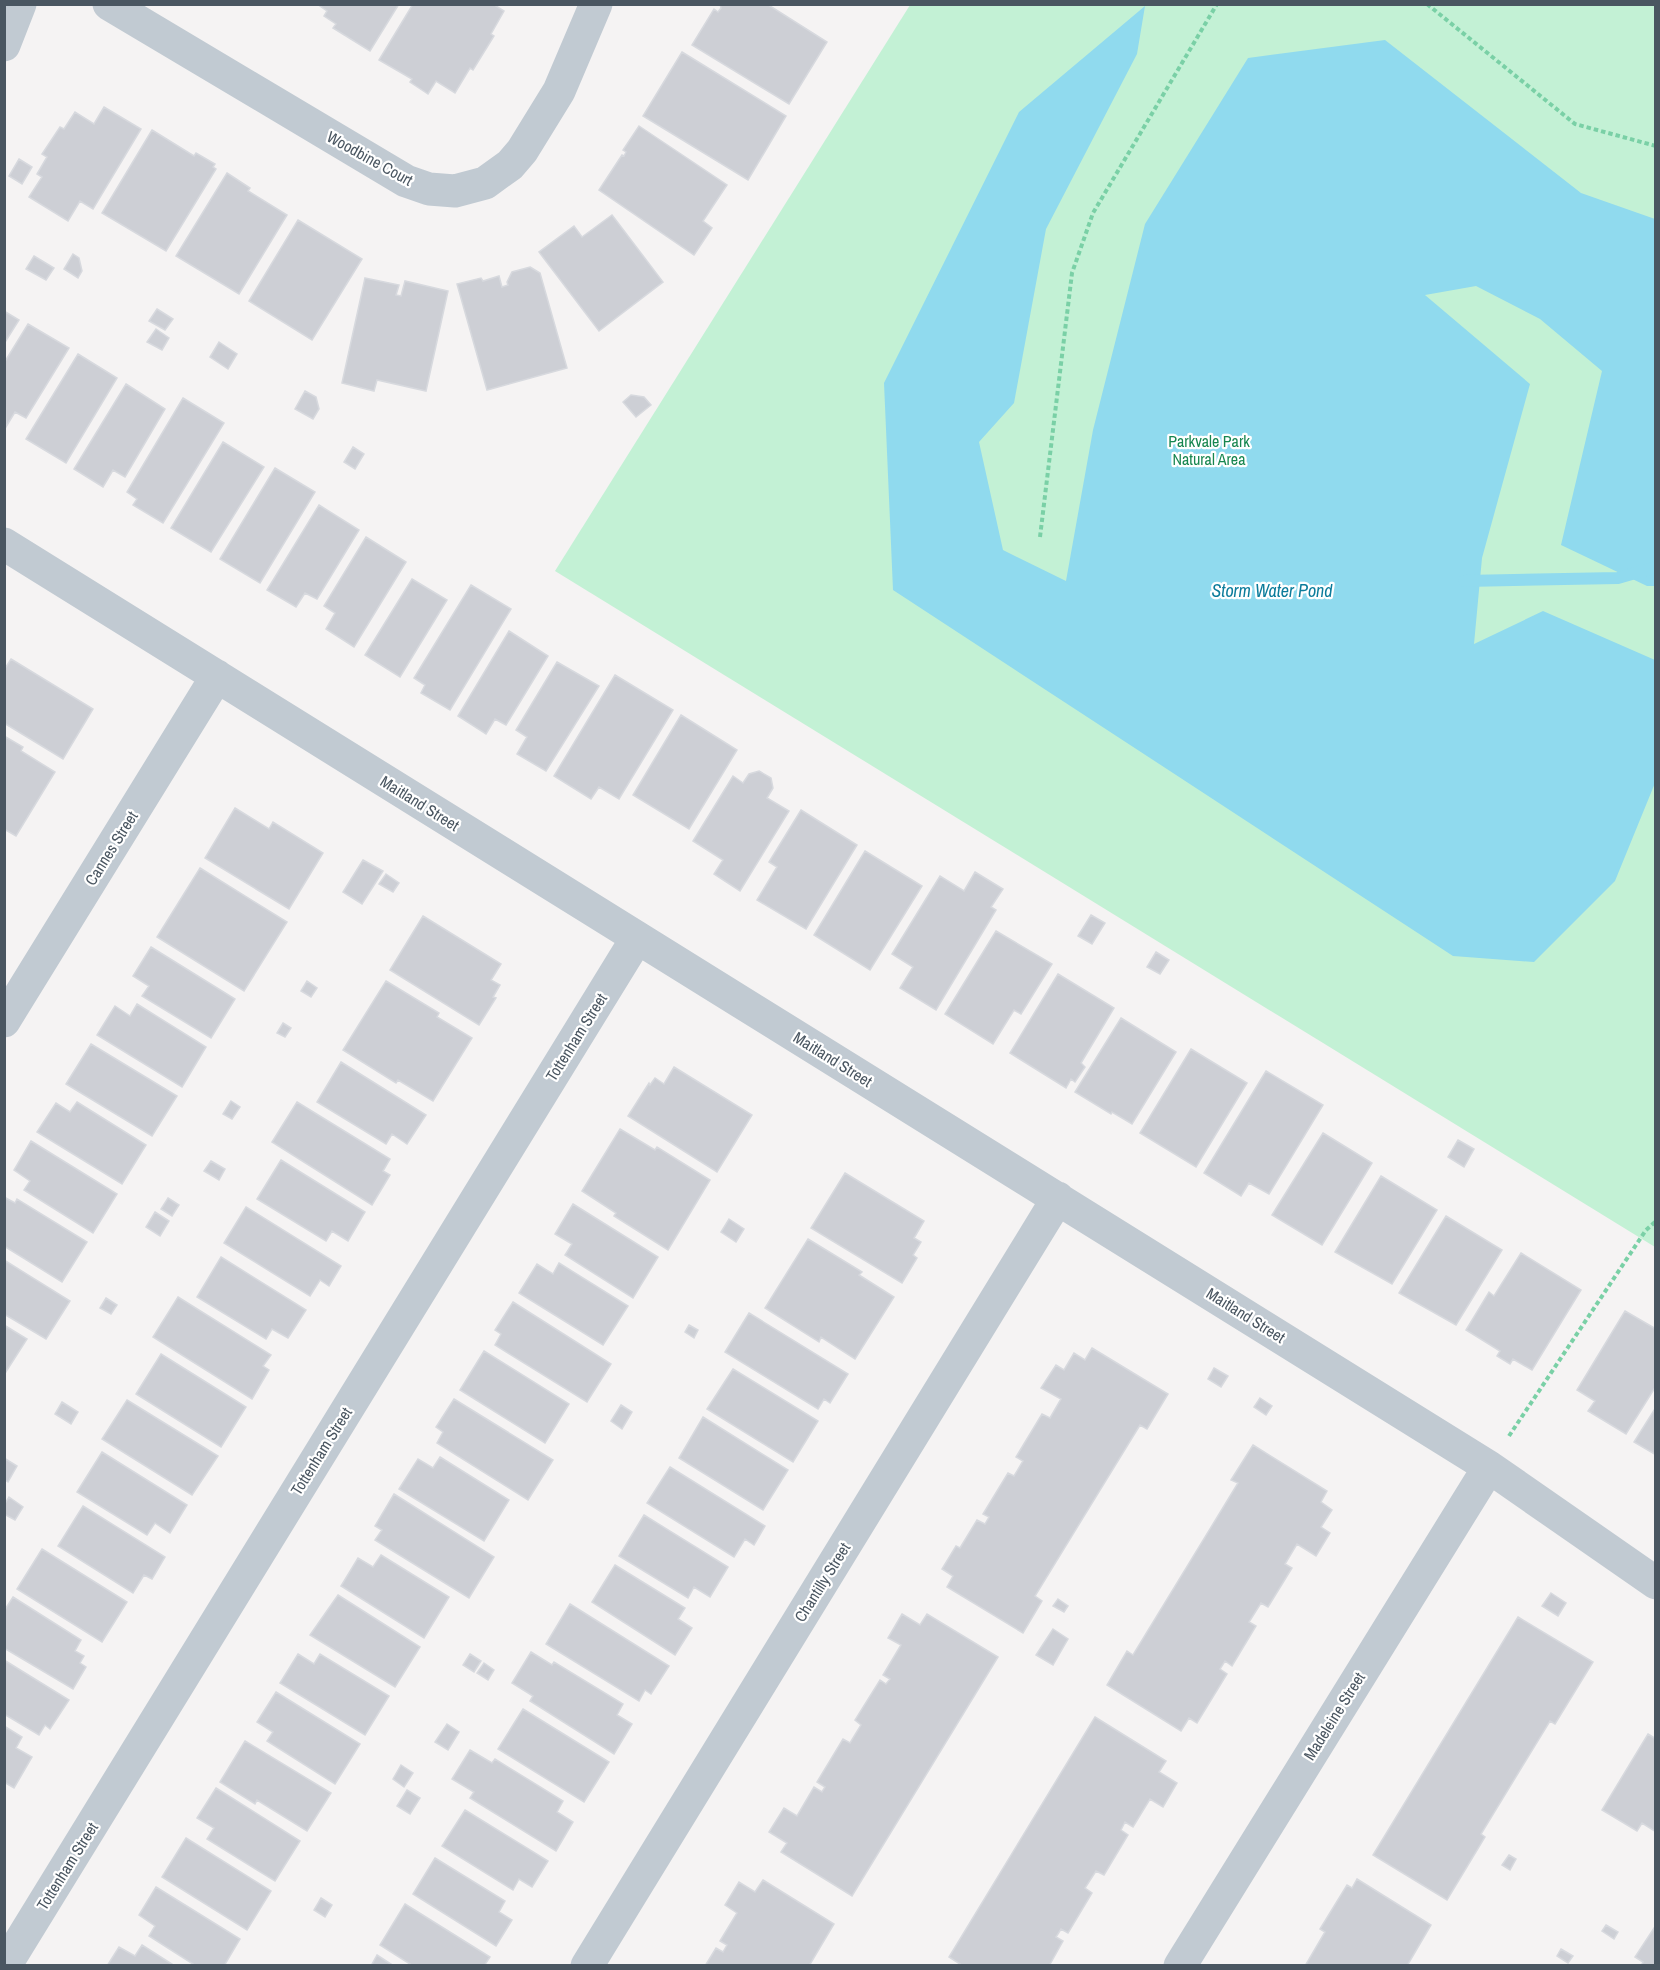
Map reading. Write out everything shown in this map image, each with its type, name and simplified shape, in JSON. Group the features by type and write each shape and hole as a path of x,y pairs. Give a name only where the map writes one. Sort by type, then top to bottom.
{"street":[{"path":"4,45 20,4"},
{"name":"Woodbine Court","path":"109,4 406,181 429,189 455,191 485,183 510,165 522,151 559,90 596,4"},
{"name":"Maitland Street","path":"4,544 1489,1467 1656,1583"},
{"name":"Cannes Street","path":"4,1021 217,676"},
{"name":"Tottenham Street","path":"5,1965 637,938"},
{"name":"Chantilly Street","path":"587,1965 1058,1198"},
{"name":"Madeleine Street","path":"1180,1965 1489,1467"}],"path":[{"path":"1040,537 1072,273 1093,213 1217,4"},
{"path":"1427,4 1575,124 1656,146"},
{"path":"1489,1467 1646,1230 1656,1221"}],"green space":[{"name":"Parkvale Park Natural Area","path":"910,5 1655,5 1655,1247 555,571"}],"water":[{"name":"Storm Water Pond","path":"1145,6 1137,54 1046,229 1014,403 979,442 1003,550 1066,581 1093,430 1145,224 1248,58 1385,40 1581,193 1655,219 1655,586 1647,586 1561,545 1602,371 1540,319 1476,286 1425,295 1530,384 1482,558 1474,644 1543,611 1655,660 1655,783 1615,881 1534,962 1453,956 893,590 884,383 1019,112"}],"building":[{"path":"317,4 399,4 370,51 333,28 336,24 324,16 327,11"},
{"path":"413,4 493,4 504,11 491,34 494,36 473,70 470,68 455,93 436,81 428,94 410,82 412,79 379,60"},
{"path":"720,4 767,4 827,42 789,104 692,45 714,9 718,12 721,8"},
{"path":"682,52 786,116 748,180 643,116"},
{"path":"104,107 141,129 93,209 80,201 68,221 29,197 42,177 37,174 47,157 42,154 60,127 64,129 75,112 94,124"},
{"path":"639,126 727,185 703,221 712,228 694,255 599,190 622,155 624,156 626,152 623,150"},
{"path":"152,130 194,156 196,153 215,164 213,167 216,169 166,251 102,213"},
{"path":"19,159 32,167 22,184 9,176"},
{"path":"227,173 250,188 248,191 287,215 239,294 176,256"},
{"path":"612,215 663,282 599,331 539,252 574,226 582,237"},
{"path":"298,220 362,259 312,340 249,301"},
{"path":"73,254 79,258 82,271 78,278 64,269"},
{"path":"34,256 54,268 46,280 26,269"},
{"path":"530,267 540,273 567,368 487,390 457,284 481,278 483,281 499,276 502,287 508,285 507,282 512,272"},
{"path":"365,278 399,285 396,295 401,296 405,281 448,291 426,391 377,380 374,391 342,383"},
{"path":"157,309 173,319 165,330 149,321"},
{"path":"4,311 19,320 4,344"},
{"path":"28,324 69,348 26,418 15,412 6,427 4,363"},
{"path":"156,329 169,338 162,350 147,342"},
{"path":"219,342 237,354 228,369 210,357"},
{"path":"78,354 117,378 66,463 26,439"},
{"path":"126,384 165,409 125,477 113,470 103,487 74,469"},
{"path":"305,391 316,397 319,409 313,419 295,409"},
{"path":"631,395 644,397 651,405 636,417 623,402"},
{"path":"183,398 224,423 163,523 133,505 137,499 127,492"},
{"path":"223,442 264,467 211,552 171,528"},
{"path":"353,447 364,454 355,469 344,462"},
{"path":"275,468 315,492 260,583 220,559"},
{"path":"319,505 359,530 317,599 305,593 296,607 267,590"},
{"path":"366,537 406,562 354,647 326,629 335,613 324,606"},
{"path":"412,579 447,600 400,677 365,655"},
{"path":"471,585 511,609 450,710 421,693 425,685 414,678"},
{"path":"509,631 548,656 506,725 495,719 486,734 458,716"},
{"path":"11,659 93,709 63,759 4,723 4,670"},
{"path":"557,662 599,686 546,771 517,754 527,737 516,730"},
{"path":"615,675 673,710 619,799 599,787 591,799 554,776"},
{"path":"681,715 737,750 689,829 633,795"},
{"path":"4,736 23,747 21,751 55,772 16,836 4,829"},
{"path":"759,771 771,778 773,788 767,798 789,811 740,891 714,874 723,860 693,841 733,776 743,783 749,774"},
{"path":"235,808 269,829 273,822 323,853 289,909 205,858"},
{"path":"801,810 857,845 806,929 757,900 777,867 769,862"},
{"path":"865,851 922,886 870,970 814,935"},
{"path":"363,860 383,871 362,904 343,892"},
{"path":"200,868 287,922 244,991 157,937"},
{"path":"975,872 1003,889 991,907 996,910 936,1010 900,988 913,967 892,954 940,876 964,891"},
{"path":"386,874 399,883 393,892 379,884"},
{"path":"1091,915 1105,923 1092,944 1078,936"},
{"path":"423,916 501,964 491,980 500,985 493,997 496,998 479,1025 390,970"},
{"path":"996,931 1052,964 1021,1014 1014,1010 993,1044 945,1014"},
{"path":"151,947 235,999 211,1038 142,996 149,986 133,976"},
{"path":"1156,952 1169,960 1160,974 1147,967"},
{"path":"1058,974 1114,1008 1081,1063 1085,1067 1075,1082 1071,1079 1066,1088 1010,1053"},
{"path":"307,981 317,988 311,997 301,991"},
{"path":"386,981 439,1013 437,1017 472,1038 433,1101 398,1080 396,1083 343,1050"},
{"path":"137,1004 206,1047 182,1087 97,1035 115,1006 130,1016"},
{"path":"1121,1018 1176,1052 1132,1124 1075,1092"},
{"path":"283,1023 291,1028 285,1037 277,1033"},
{"path":"91,1044 177,1096 152,1136 66,1084"},
{"path":"1191,1049 1247,1083 1196,1167 1140,1133"},
{"path":"341,1062 426,1115 407,1144 392,1134 386,1144 317,1102"},
{"path":"674,1067 752,1115 717,1172 628,1116 649,1083 650,1085 655,1078 664,1084"},
{"path":"1266,1071 1323,1105 1269,1194 1249,1183 1241,1196 1204,1173"},
{"path":"231,1101 240,1107 232,1119 223,1114"},
{"path":"77,1102 146,1145 122,1184 37,1132 56,1103 70,1112"},
{"path":"297,1102 390,1159 383,1171 390,1175 372,1205 272,1142"},
{"path":"620,1129 655,1150 657,1147 710,1180 668,1250 614,1216 616,1213 582,1191"},
{"path":"1323,1133 1372,1163 1322,1245 1272,1215"},
{"path":"1458,1140 1474,1149 1464,1167 1448,1157"},
{"path":"31,1141 117,1194 93,1233 24,1190 30,1181 14,1170"},
{"path":"281,1160 365,1212 348,1241 332,1231 326,1241 257,1199"},
{"path":"211,1161 225,1169 219,1180 204,1171"},
{"path":"845,1173 924,1221 914,1238 921,1242 913,1255 917,1258 902,1283 811,1228"},
{"path":"1381,1176 1437,1210 1392,1284 1335,1252"},
{"path":"4,1197 15,1203 17,1199 87,1242 62,1282 4,1246"},
{"path":"168,1198 179,1205 172,1216 161,1209"},
{"path":"573,1204 658,1257 633,1298 565,1255 572,1244 555,1234"},
{"path":"246,1207 341,1266 329,1286 320,1280 310,1296 224,1243"},
{"path":"155,1212 169,1221 160,1236 146,1227"},
{"path":"1446,1216 1502,1250 1456,1325 1399,1293"},
{"path":"729,1219 744,1229 736,1242 721,1232"},
{"path":"808,1239 862,1272 859,1275 894,1297 855,1359 821,1337 819,1342 765,1308"},
{"path":"1521,1253 1581,1290 1532,1370 1513,1359 1510,1364 1497,1356 1500,1351 1466,1330 1489,1292 1494,1296"},
{"path":"221,1257 306,1310 288,1338 272,1329 266,1339 197,1297"},
{"path":"4,1260 70,1301 46,1339 4,1314"},
{"path":"559,1263 628,1306 603,1345 519,1293 537,1264 553,1274"},
{"path":"178,1297 271,1355 263,1366 269,1370 252,1399 153,1337"},
{"path":"106,1298 117,1305 111,1314 100,1308"},
{"path":"513,1302 611,1364 587,1402 495,1345 501,1334 495,1330"},
{"path":"1625,1311 1656,1329 1656,1386 1626,1434 1588,1411 1595,1401 1577,1390"},
{"path":"749,1313 848,1374 830,1403 824,1399 818,1409 725,1352"},
{"path":"4,1325 27,1339 4,1375"},
{"path":"689,1325 698,1330 694,1338 685,1332"},
{"path":"1092,1348 1168,1394 1147,1429 1140,1425 1035,1596 1042,1601 1023,1633 947,1587 953,1576 942,1569 956,1546 960,1548 977,1520 985,1524 989,1517 983,1514 1008,1473 1014,1476 1023,1461 1016,1457 1042,1414 1050,1418 1061,1399 1041,1388 1056,1365 1064,1370 1074,1353 1085,1360"},
{"path":"484,1351 569,1404 545,1443 460,1390"},
{"path":"161,1354 246,1407 221,1447 136,1394"},
{"path":"1214,1368 1228,1376 1221,1387 1208,1379"},
{"path":"733,1369 818,1421 793,1462 707,1409"},
{"path":"1260,1398 1272,1406 1266,1415 1254,1407"},
{"path":"454,1399 553,1460 528,1500 437,1443 443,1432 436,1427"},
{"path":"127,1400 218,1456 192,1495 102,1439"},
{"path":"62,1402 78,1412 71,1424 55,1414"},
{"path":"621,1405 632,1412 622,1429 611,1421"},
{"path":"1656,1407 1656,1455 1634,1442"},
{"path":"703,1417 788,1470 763,1510 679,1458"},
{"path":"1253,1445 1327,1491 1321,1502 1332,1510 1321,1527 1330,1533 1316,1556 1297,1544 1285,1564 1292,1568 1268,1607 1261,1603 1249,1622 1256,1626 1232,1666 1225,1661 1220,1669 1227,1674 1197,1723 1189,1718 1181,1731 1107,1685 1127,1651 1133,1655 1238,1483 1231,1480"},
{"path":"102,1452 187,1505 170,1533 155,1523 147,1535 77,1492"},
{"path":"440,1457 509,1500 484,1541 399,1489 418,1459 433,1468"},
{"path":"4,1458 17,1466 8,1482 4,1479"},
{"path":"670,1467 765,1526 754,1545 745,1539 734,1557 647,1503"},
{"path":"394,1494 494,1557 469,1598 375,1540 382,1530 375,1526"},
{"path":"9,1497 23,1507 15,1520 4,1514 4,1505"},
{"path":"83,1506 165,1557 152,1579 144,1575 133,1593 58,1546"},
{"path":"644,1515 728,1567 710,1597 694,1587 688,1598 619,1556"},
{"path":"42,1549 127,1602 102,1642 17,1589"},
{"path":"381,1555 449,1597 424,1638 341,1586 358,1558 373,1567"},
{"path":"615,1565 685,1608 678,1619 692,1628 675,1655 592,1602"},
{"path":"1551,1593 1566,1603 1558,1616 1542,1606"},
{"path":"338,1595 420,1647 395,1687 310,1635"},
{"path":"13,1597 81,1640 75,1651 84,1656 80,1663 86,1667 73,1689 4,1648 4,1611"},
{"path":"1058,1599 1068,1606 1064,1612 1053,1606"},
{"path":"570,1604 669,1666 651,1694 645,1690 639,1701 546,1644"},
{"path":"902,1614 920,1625 927,1614 998,1657 852,1896 781,1852 787,1843 769,1832 784,1808 797,1816 814,1787 822,1792 825,1787 817,1782 843,1739 850,1743 861,1725 855,1720 880,1680 886,1684 890,1679 883,1675 901,1645 888,1638"},
{"path":"1518,1617 1593,1662 1555,1724 1550,1721 1481,1834 1485,1837 1447,1900 1373,1855"},
{"path":"1053,1629 1068,1639 1053,1665 1036,1655"},
{"path":"531,1652 552,1665 554,1662 623,1704 617,1715 632,1724 614,1754 530,1701 533,1696 512,1683"},
{"path":"298,1654 314,1664 320,1654 389,1696 365,1735 280,1683"},
{"path":"470,1654 481,1661 474,1672 463,1665"},
{"path":"4,1660 69,1700 50,1729 45,1725 39,1735 4,1714"},
{"path":"484,1663 494,1670 488,1680 477,1673"},
{"path":"276,1692 360,1744 335,1784 267,1741 273,1732 257,1722"},
{"path":"523,1709 609,1762 584,1802 498,1749"},
{"path":"1095,1717 1166,1761 1159,1772 1177,1783 1163,1807 1150,1799 1133,1827 1125,1822 1121,1830 1128,1835 1104,1875 1096,1871 1085,1888 1092,1893 1068,1933 1061,1929 1056,1937 1063,1941 1049,1966 963,1966 949,1957"},
{"path":"447,1724 459,1732 448,1750 435,1742"},
{"path":"4,1726 22,1737 16,1748 32,1757 14,1788 4,1782"},
{"path":"1648,1734 1656,1739 1656,1832 1642,1823 1637,1831 1602,1810"},
{"path":"245,1741 331,1793 307,1831 257,1800 255,1804 220,1782"},
{"path":"470,1750 492,1763 495,1759 563,1801 557,1812 573,1822 556,1851 470,1798 474,1792 452,1779"},
{"path":"401,1765 413,1773 404,1787 393,1779"},
{"path":"216,1788 300,1841 275,1881 207,1839 214,1828 197,1818"},
{"path":"407,1790 420,1798 410,1814 397,1806"},
{"path":"465,1810 548,1861 532,1887 519,1879 513,1890 442,1846"},
{"path":"186,1838 271,1891 247,1930 162,1877"},
{"path":"1509,1855 1516,1859 1510,1870 1502,1865"},
{"path":"435,1858 505,1901 499,1912 512,1920 496,1946 413,1894"},
{"path":"1357,1879 1431,1925 1407,1966 1305,1966 1325,1932 1320,1929 1347,1885 1352,1888"},
{"path":"763,1880 834,1924 809,1966 705,1966 716,1948 723,1952 727,1945 720,1941 737,1913 725,1905 739,1882 755,1892"},
{"path":"156,1887 240,1939 224,1966 196,1966 149,1936 155,1926 139,1915"},
{"path":"321,1898 332,1905 325,1917 314,1910"},
{"path":"405,1904 490,1957 484,1966 413,1966 380,1945"},
{"path":"1606,1925 1618,1932 1614,1939 1602,1931"},
{"path":"1656,1925 1656,1966 1641,1966 1643,1962 1635,1957"},
{"path":"142,1945 175,1966 107,1966 119,1947 135,1956"},
{"path":"1561,1949 1573,1956 1568,1963 1557,1956"},
{"path":"377,1955 394,1966 371,1966"}],"waterway":[{"path":"1464,581 1618,578 1656,567"}]}
